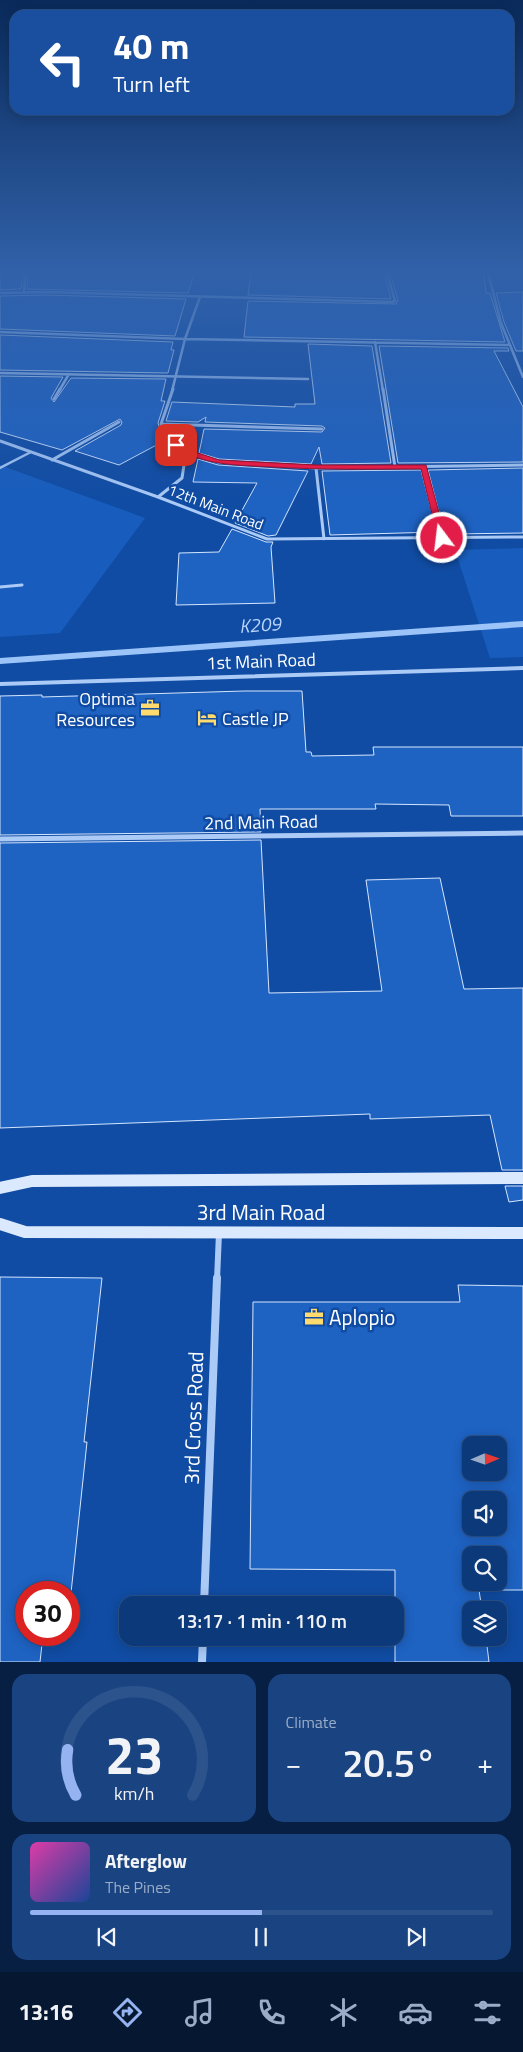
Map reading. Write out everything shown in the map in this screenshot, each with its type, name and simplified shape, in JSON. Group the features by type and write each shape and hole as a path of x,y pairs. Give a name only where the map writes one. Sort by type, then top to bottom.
{"street":[{"path":"183,347 177,376 161,424 166,438 186,452 218,462 316,468 523,465"},
{"path":"375,347 395,467"},
{"path":"509,347 523,377"},
{"path":"0,373 308,379"},
{"path":"54,399 69,374"},
{"path":"52,460 119,422"},
{"path":"161,424 322,429"},
{"name":"12th Main Road","path":"0,442 158,496 267,539 523,537"},
{"path":"158,496 182,478 186,452"},
{"path":"424,467 442,538"},
{"path":"316,468 324,539"},
{"name":"1st Main Road","path":"0,684 523,668"},
{"name":"2nd Main Road","path":"0,839 523,833"},
{"name":"3rd Main Road","path":"0,1188 32,1181 523,1178"},
{"name":"3rd Main Road","path":"0,1224 25,1232 523,1233"},
{"name":"3rd Cross Road","path":"204,1596 219,1232"},
{"path":"202,1662 203,1646"}],"lane":[{"path":"0,468 32,452"},
{"path":"0,587 22,585"}],"shaded area":[{"path":"0,465 145,518 60,633 0,637"},
{"path":"523,548 523,657 490,658 455,550"}],"building":[{"path":"0,347 172,347 171,350 174,350 168,373 0,370"},
{"path":"308,347 372,347 391,463 322,464 319,447 311,464 219,459 199,453 204,429 322,432 325,428 322,426 205,422 206,417 198,422 166,421 172,402 295,407 295,404 315,404"},
{"path":"379,347 508,348 509,351 494,351 523,407 523,462 398,463"},
{"path":"514,347 523,347 523,351 516,351"},
{"path":"0,376 63,377 51,398 54,402 71,378 166,379 161,401 165,401 158,423 164,441 119,465 75,451 121,425 120,419 62,450 0,432"},
{"path":"198,459 218,465 308,471 276,535 268,536 235,523 257,483 193,482"},
{"path":"523,468 523,533 453,534 453,532 444,532 428,470"},
{"path":"421,470 437,532 330,535 322,471"},
{"path":"232,529 266,542 273,542 271,547 275,603 176,605 179,553 219,552"},
{"path":"302,691 306,752 311,752 312,756 374,755 373,747 523,747 523,816 451,816 449,805 375,804 376,809 260,809 261,832 0,835 0,696 42,695 42,697"},
{"path":"261,840 269,993 382,991 366,880 440,878 464,989 523,988 523,1170 502,1170 490,1115 370,1119 370,1114 0,1128 0,843"},
{"path":"505,1186 523,1186 523,1200 509,1202"},
{"path":"0,1277 102,1278 84,1442 87,1442 72,1581 15,1581 15,1646 42,1646 40,1662 0,1662"},
{"path":"458,1285 523,1286 523,1590 507,1590 507,1546 462,1546 462,1591 479,1591 481,1601 462,1601 462,1646 487,1646 489,1662 395,1662 395,1646 404,1646 404,1596 395,1596 395,1570 250,1569 253,1302 460,1302"}],"waterway":[{"name":"K209","path":"0,661 523,624"}],"place":[{"name":"Optima Resources","path":"150,708"},
{"name":"Castle JP","path":"207,718"},
{"name":"Aplopio","path":"314,1317"}],"route":[{"path":"176,445 186,452 218,462 316,468 424,467 442,538"}]}
